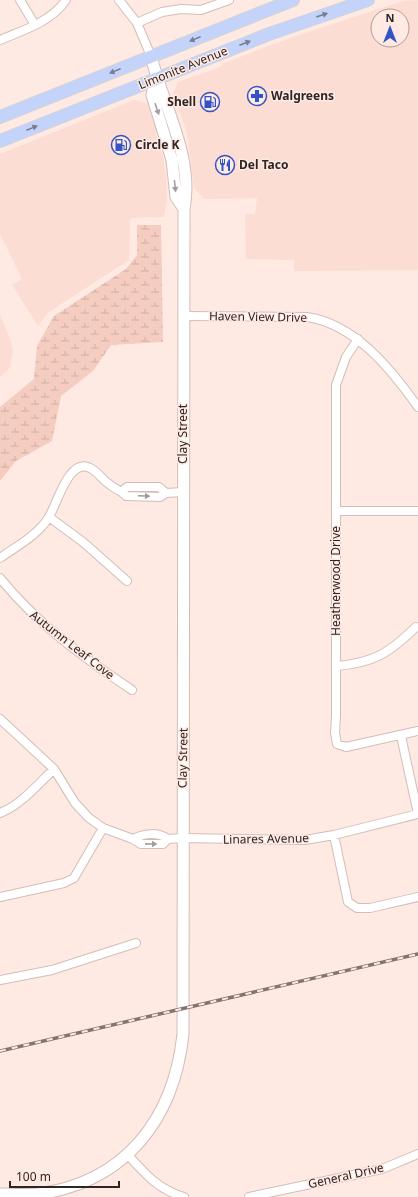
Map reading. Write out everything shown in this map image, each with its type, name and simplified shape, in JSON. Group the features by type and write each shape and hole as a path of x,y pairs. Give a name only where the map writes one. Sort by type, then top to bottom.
{"main road":[{"name":"Limonite Avenue","path":"0,117 293,0"},
{"name":"Limonite Avenue","path":"0,141 283,28 368,0"},
{"name":"Clay Street","path":"0,1194 38,1194 79,1182 101,1172 128,1155 148,1132 158,1115 174,1078 181,1052 183,1034 182,838 184,712 183,316 184,209 186,196 181,152 163,91 156,78 152,56"},
{"path":"0,123 36,109 45,99"}],"street":[{"path":"20,0 35,25"},
{"path":"0,40 35,25 59,10 66,0"},
{"name":"Clay Street","path":"119,0 137,23 152,56"},
{"path":"137,23 162,12 181,9 201,10 229,0"},
{"name":"Haven View Drive","path":"183,316 307,317 321,319 334,324 358,339 407,392 418,407"},
{"name":"Heatherwood Drive","path":"358,339 346,357 336,385 335,733 338,744 346,747 418,731"},
{"path":"0,558 34,534 49,517 70,474 79,467 90,468 111,487 122,491 126,496 160,497 166,493 183,492"},
{"path":"336,511 418,511"},
{"path":"49,517 83,542 127,581"},
{"name":"Autumn Leaf Cove","path":"0,578 19,602 43,625 93,664 132,690"},
{"path":"336,666 365,662 385,654 416,627"},
{"name":"Linares Avenue","path":"0,720 54,769 74,803 89,818 103,828 133,839 141,844 163,844 168,839 182,838 290,841 334,835 418,814"},
{"path":"401,736 418,814"},
{"path":"0,813 28,794 54,769"},
{"path":"0,897 64,883 74,878 103,828"},
{"path":"334,835 348,902 357,908 370,908 418,896"},
{"path":"0,980 52,970 136,943"},
{"name":"General Drive","path":"249,1197 382,1169 418,1154"},
{"path":"128,1155 152,1181 165,1190 184,1197"}],"shaded area":[{"path":"418,0 418,270 294,271 294,260 246,259 245,214 255,214 257,198 204,199 194,188 187,133 173,93 178,82 220,67 222,64 293,37 370,12 370,48 410,48 410,8 382,8 403,1"},
{"path":"134,100 148,104 157,131 156,134 163,157 166,177 167,200 164,217 132,218 130,220 129,260 48,313 38,326 12,285 22,279 0,234 0,154"},
{"path":"0,315 13,350 10,368 0,377"}],"green space":[{"path":"137,225 161,225 163,342 111,345 93,371 61,396 52,441 16,461 0,481 0,407 34,379 37,346 54,316 126,269 137,255"}],"railway":[{"path":"0,1051 418,954"}],"place":[{"name":"Walgreens","path":"257,96"},
{"name":"Shell","path":"210,102"},
{"name":"Circle K","path":"121,145"},
{"name":"Del Taco","path":"225,165"}]}
